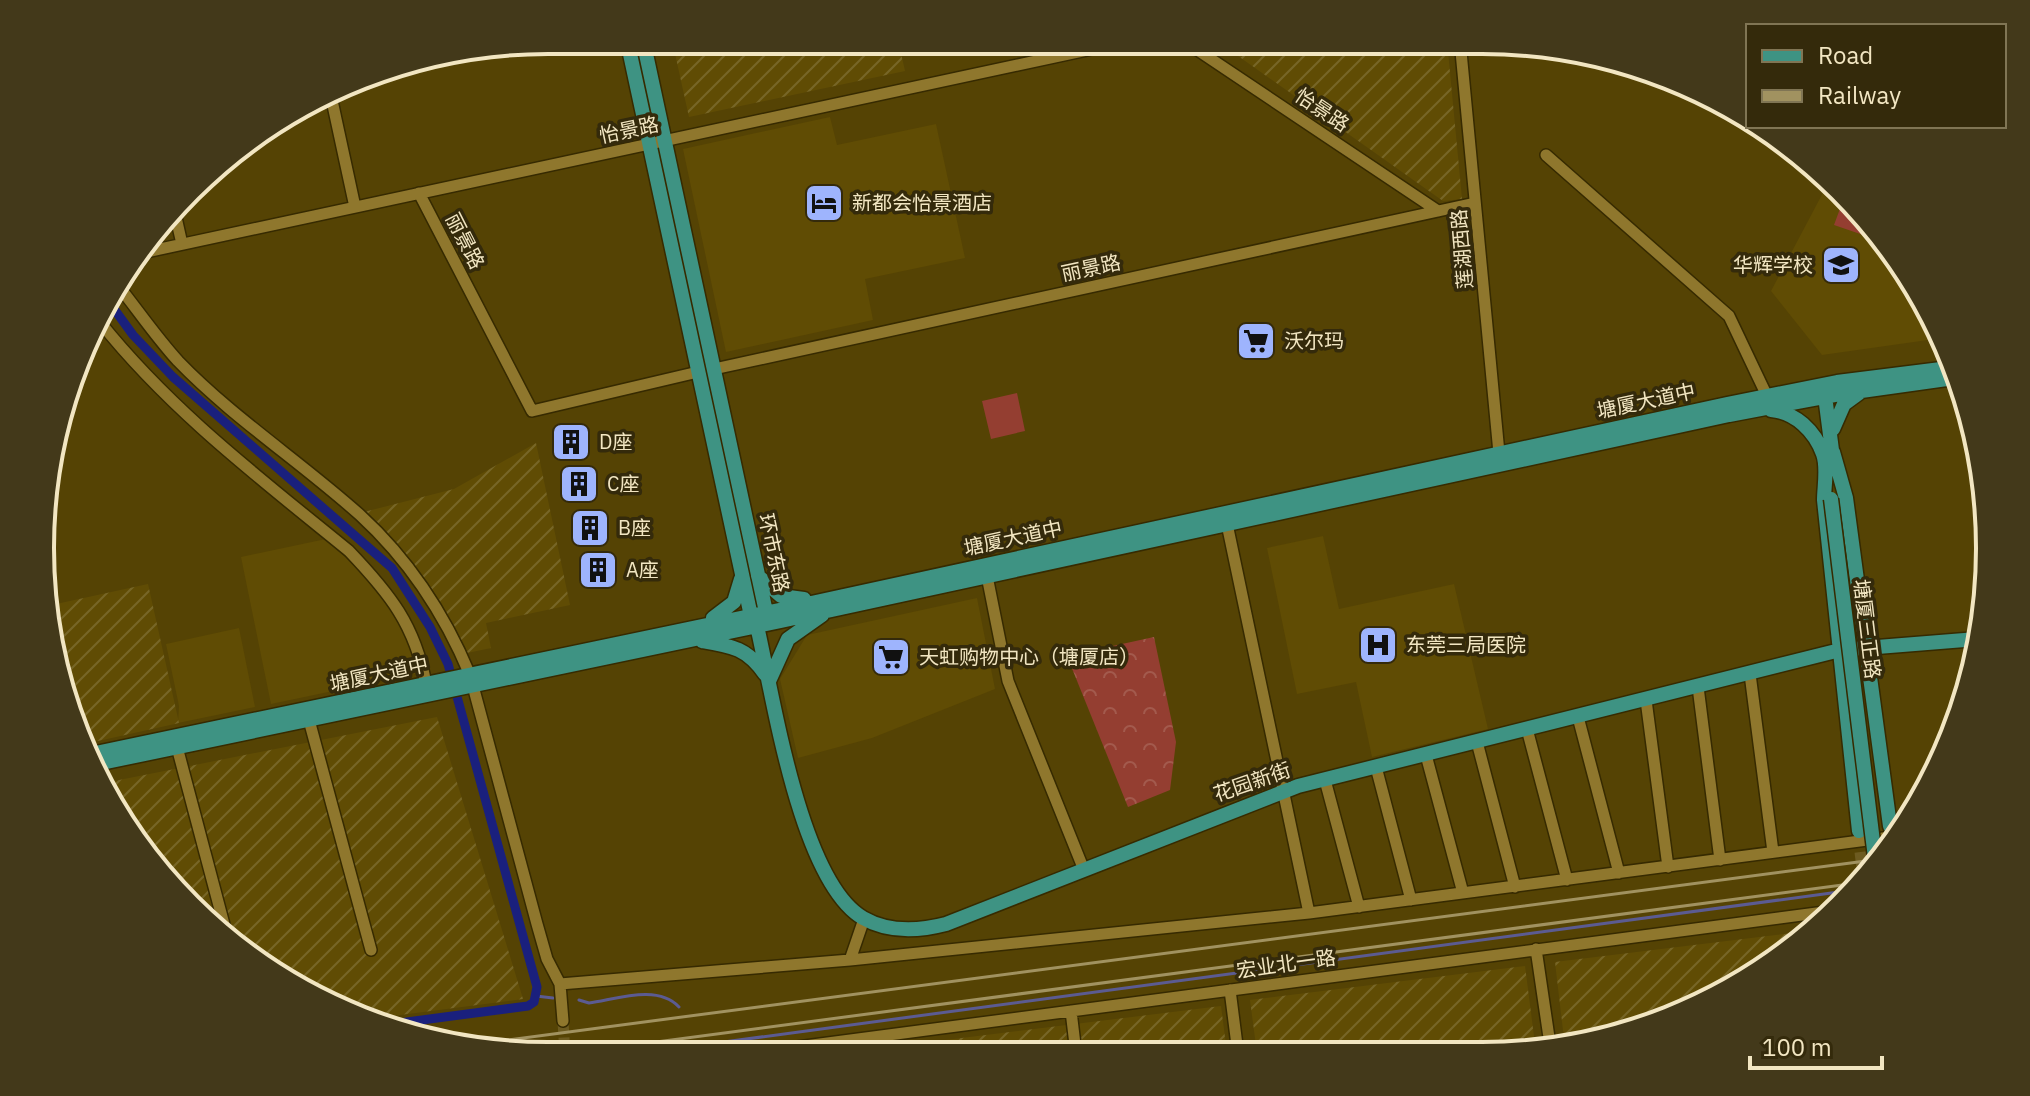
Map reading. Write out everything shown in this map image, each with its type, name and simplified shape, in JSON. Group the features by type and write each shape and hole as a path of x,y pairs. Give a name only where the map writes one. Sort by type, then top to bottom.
{"main road":[{"name":"环市东路","path":"630,54 649,144 766,612"},
{"name":"环市东路","path":"646,54 665,141 741,571 754,621"},
{"name":"塘厦大道中","path":"99,752 754,621 1499,453 1767,396 1942,369"},
{"name":"塘厦大道中","path":"754,621 766,612 987,576 1755,410 1820,397 1946,379"},
{"path":"1859,831 1824,500 1829,449 1837,413 1852,396 1866,390"},
{"name":"塘厦三正路","path":"1820,397 1835,498 1874,849"},
{"path":"1755,410 1791,414 1802,421 1829,449 1846,498 1865,648 1893,822"},
{"name":"塘厦三正路","path":"1835,498 1881,840"},
{"path":"690,634 731,607 739,592 741,571"},
{"path":"758,576 787,598 829,604"},
{"path":"769,681 788,639 829,604"},
{"path":"754,621 799,812 827,874 848,906 864,919"},
{"path":"690,634 740,648 751,655 769,681"},
{"name":"花园新街","path":"864,919 896,929 921,930 1284,792 1325,780 1840,650 1968,640"},
{"name":"塘厦大道中","path":"103,763 309,720 433,687"}],"street":[{"name":"怡景路","path":"154,250 1069,54"},
{"name":"怡景路","path":"1209,54 1438,211"},
{"name":"莲湖西路","path":"1461,54 1499,453"},
{"path":"333,104 355,207"},
{"path":"1546,155 1729,316 1767,396"},
{"name":"丽景路","path":"419,193 532,411 706,370 1475,203"},
{"path":"177,222 182,244"},
{"path":"125,294 177,359 274,447 360,516 393,551 431,601 467,681 547,959 560,984 563,1021"},
{"path":"106,329 152,383 369,573 409,625 433,687"},
{"path":"1227,524 1309,913"},
{"path":"987,576 1008,681 1084,870"},
{"path":"1750,674 1773,852"},
{"path":"1698,687 1720,860"},
{"path":"1646,700 1668,867"},
{"path":"1578,717 1619,873"},
{"path":"309,720 371,950"},
{"path":"1527,729 1567,880"},
{"path":"1477,742 1515,887"},
{"path":"177,747 223,920"},
{"path":"1426,755 1463,893"},
{"path":"1376,767 1411,900"},
{"path":"1325,780 1359,907"},
{"path":"560,984 850,960 1309,913 1720,860 1886,832"},
{"name":"宏业北一路","path":"847,1042 1814,913"},
{"path":"850,960 864,919"},
{"path":"1536,949 1549,1038"},
{"path":"1230,990 1237,1042"},
{"path":"1071,1011 1075,1042"}],"shaded area":[{"path":"675,54 901,54 905,71 689,117"},
{"path":"1235,54 1448,54 1462,199 1443,201"},
{"name":"新都会怡景酒店","path":"830,117 837,145 936,124 965,258 865,279 873,320 726,352 683,149"},
{"name":"华辉学校","path":"1823,192 1874,247 1910,301 1929,340 1822,355 1771,291"},
{"path":"536,443 570,605 486,623 491,648 467,653 429,587 364,512 454,489"},
{"name":"东莞三局医院","path":"1323,536 1339,609 1454,584 1488,729 1372,757 1356,682 1297,694 1267,548"},
{"path":"326,539 365,576 404,627 419,673 271,704 241,557"},
{"path":"148,584 179,723 94,742 71,676 57,604"},
{"name":"天虹购物中心（塘厦店）","path":"977,598 995,689 872,738 798,758 780,679 807,635"},
{"path":"239,628 255,707 178,723 179,706 166,644"},
{"path":"437,717 523,999 390,1016 301,976 247,940 199,897 156,849 113,781"},
{"path":"1791,933 1756,959 1700,991 1641,1016 1564,1035 1555,962"},
{"path":"1525,966 1534,1039 1256,1042 1250,1000"},
{"path":"1221,1006 1226,1042 930,1042"}],"green space":[{"path":"1840,208 1864,235 1834,225"},
{"path":"1017,393 1025,431 991,439 982,401"},
{"path":"1154,637 1176,742 1170,790 1128,807 1067,656"}],"waterway":[{"path":"115,310 133,335 173,377 392,568 430,627 448,664 537,987 534,1002 528,1006 409,1022"},
{"path":"724,1042 1835,892"},
{"path":"579,1000 589,1003 649,995 660,996 679,1007"},
{"path":"536,996 553,998"}],"tunnel":[{"path":"1859,831 1863,862"},
{"path":"563,1021 564,1042"}],"railway":[{"path":"507,1040 1864,861"},
{"path":"656,1042 1842,885"}],"place":[{"name":"新都会怡景酒店","path":"824,203"},
{"name":"华辉学校","path":"1841,265"},
{"name":"沃尔玛","path":"1256,341"},
{"name":"D座","path":"571,442"},
{"name":"C座","path":"579,484"},
{"name":"B座","path":"590,528"},
{"name":"A座","path":"598,570"},
{"name":"东莞三局医院","path":"1378,645"},
{"name":"天虹购物中心（塘厦店）","path":"891,657"}]}
